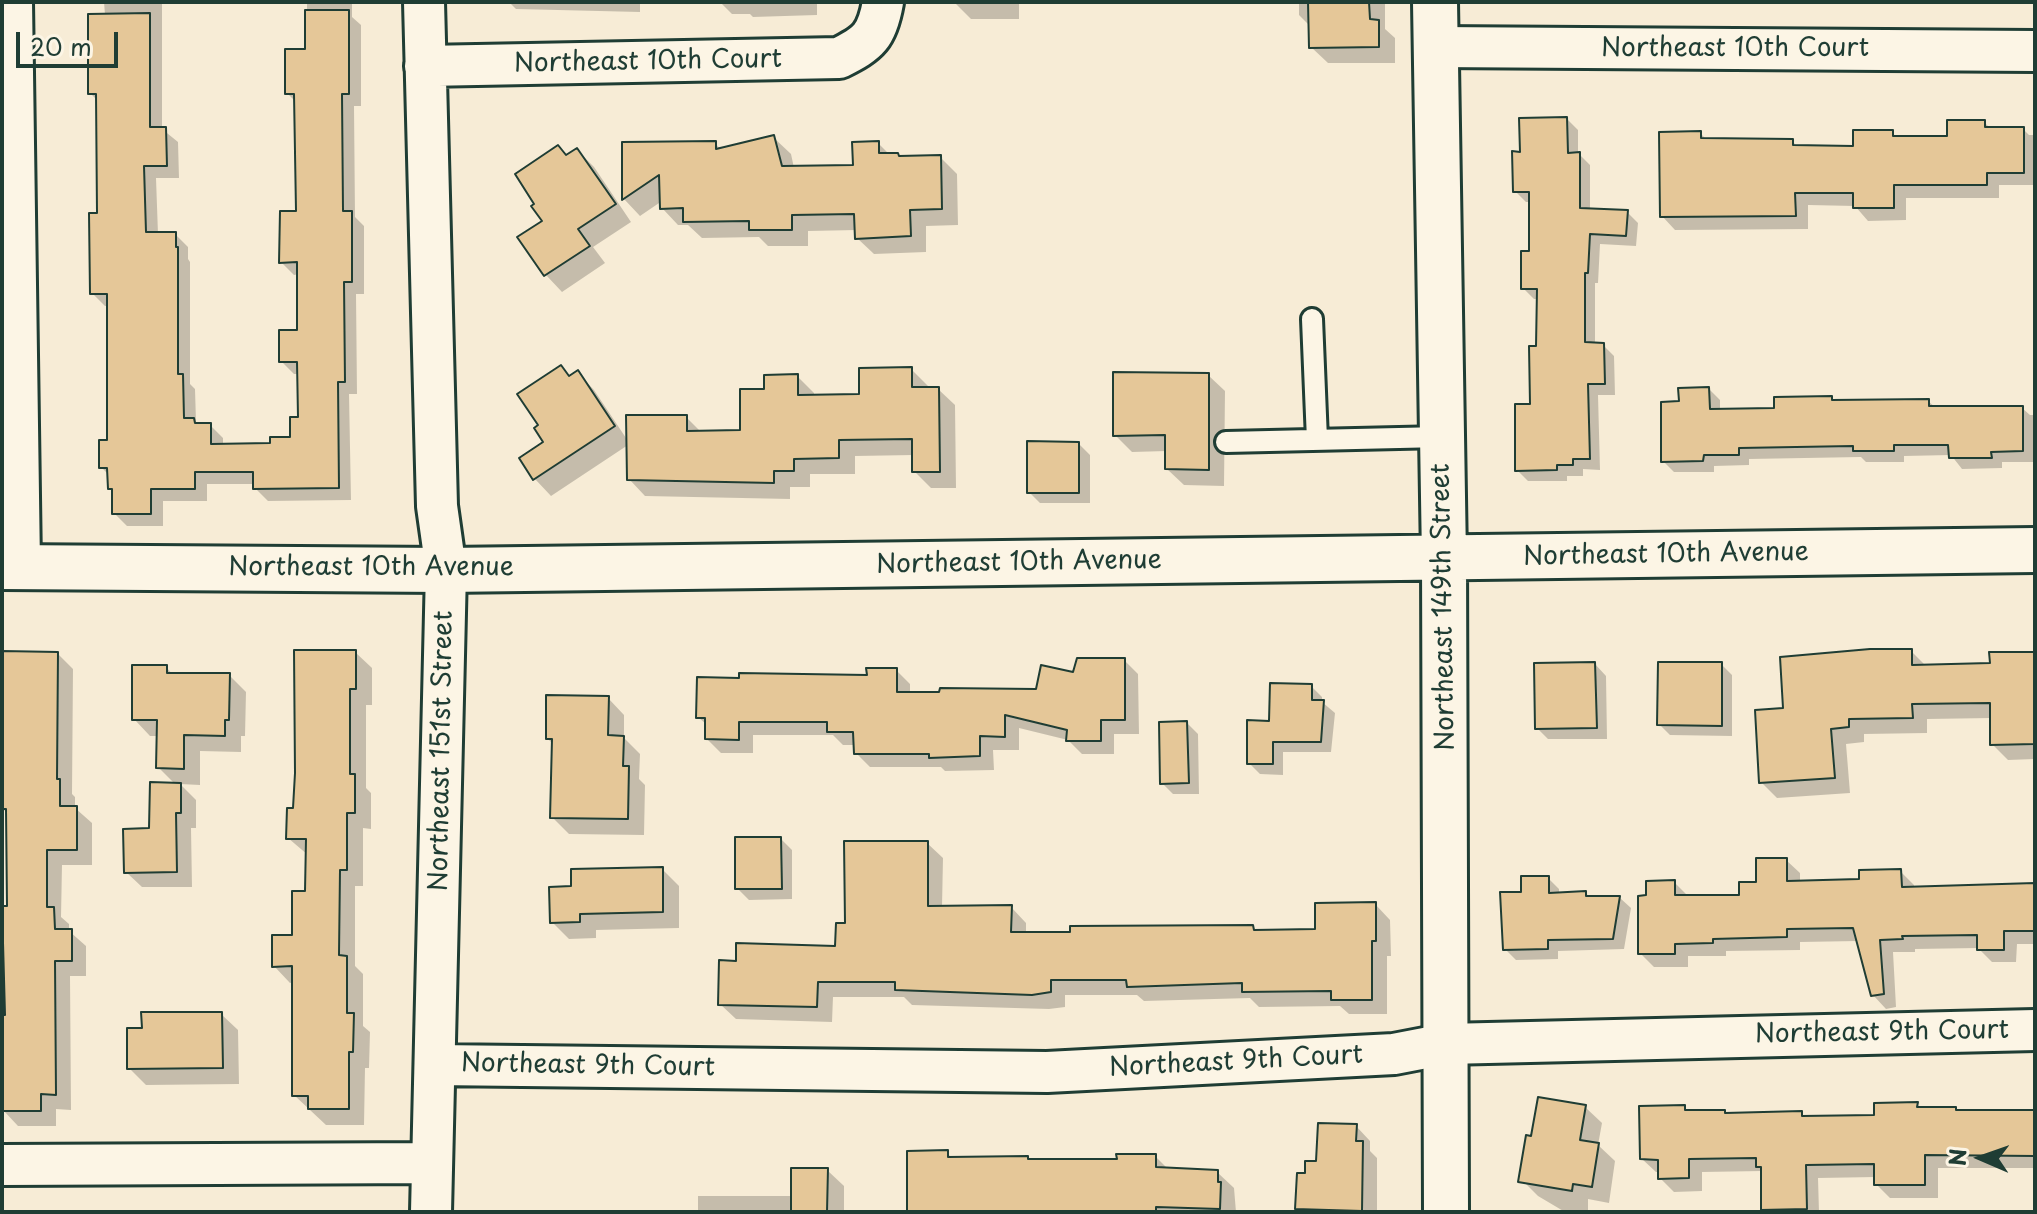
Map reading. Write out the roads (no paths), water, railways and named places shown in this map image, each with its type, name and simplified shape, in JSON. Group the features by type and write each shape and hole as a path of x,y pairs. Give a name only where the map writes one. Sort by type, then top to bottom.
{"street":[{"path":"11,566 8,169 12,2"},
{"name":"Northeast 151st Street","path":"424,2 437,506 446,570 431,1212"},
{"name":"Northeast 10th Court","path":"425,66 839,58 867,44 881,16 883,2"},
{"name":"Northeast 149th Street","path":"1435,2 1444,558 1446,1212"},
{"name":"Northeast 10th Court","path":"1435,47 2035,51"},
{"name":"Northeast 10th Avenue","path":"11,566 446,570 2035,550"},
{"name":"Northeast 9th Court","path":"435,1065 1047,1072 1394,1054 1446,1044 2035,1030"},
{"path":"2,1165 431,1163"}],"lane":[{"path":"1312,319 1317,440"},
{"path":"1226,442 1442,437"}]}
